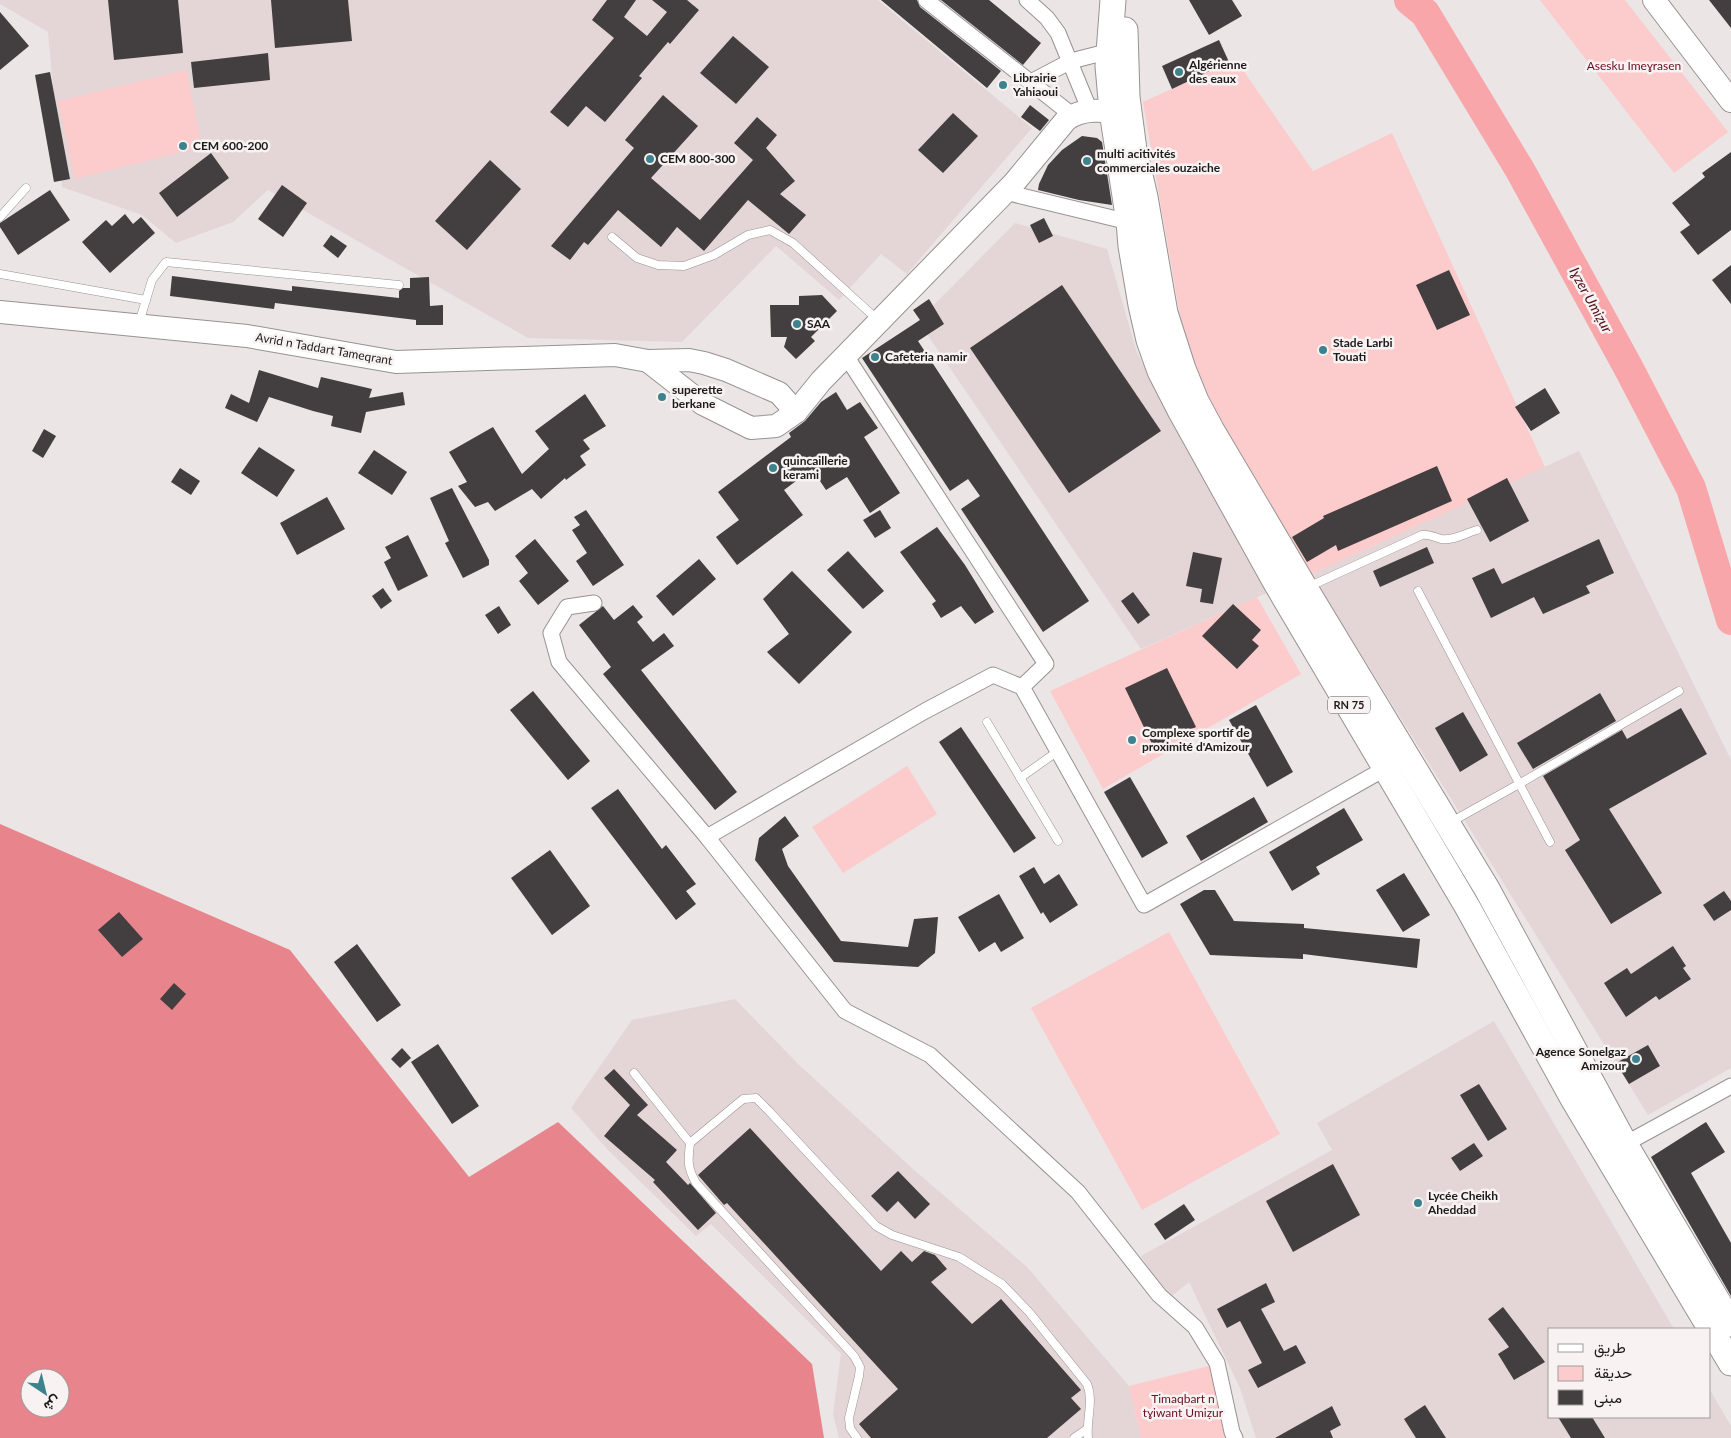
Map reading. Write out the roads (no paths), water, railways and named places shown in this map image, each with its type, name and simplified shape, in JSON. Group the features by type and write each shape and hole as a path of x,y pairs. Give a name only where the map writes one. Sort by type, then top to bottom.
{"main road":[{"name":"RN 75","path":"1113,0 1110,51 1101,113 1129,222 1130,246 1149,340 1160,371 1181,412 1448,823 1487,889 1572,1097 1710,1328"},
{"name":"RN 75","path":"1126,0 1125,45 1101,113 1183,369 1196,402 1292,581 1386,768 1468,908 1533,1001 1625,1144 1731,1324"},
{"path":"1654,0 1731,100"},
{"path":"648,361 703,404 752,428 776,426 796,412 822,381 879,321 1005,192 1061,125 1101,113"},
{"name":"Avrid n Taddart Tameqrant","path":"0,312 247,336 396,362 615,355 648,361 688,360 726,370 779,394 796,412"},
{"name":"RN 75","path":"1711,1330 1731,1363"}],"street":[{"path":"926,0 1031,82 1101,113"},
{"path":"1027,0 1047,18 1058,33 1071,61 1076,79 1101,113"},
{"path":"1031,82 1071,61 1110,51"},
{"path":"1005,192 1129,222"},
{"path":"846,356 1046,664 1022,687"},
{"path":"594,603 567,608 551,632 559,662 707,837 845,1011 930,1055 1078,1192 1158,1295 1195,1327 1217,1363 1232,1432 1235,1438"},
{"path":"707,837 925,711 993,675 1022,687 1144,905 1386,768"},
{"path":"1625,1144 1731,1086"}],"lane":[{"path":"0,217 26,188"},
{"path":"612,237 638,258 658,265 684,266 714,255 748,235 770,230 793,243 879,321"},
{"path":"139,325 152,280 166,262 400,286"},
{"path":"0,274 146,300"},
{"path":"1292,581 1422,535 1429,534 1442,539 1450,539 1477,530"},
{"path":"1418,591 1550,842"},
{"path":"1448,823 1519,784 1678,690"},
{"path":"987,722 1058,841"},
{"path":"1020,778 1058,751"},
{"path":"634,1073 690,1143 689,1172 696,1184 854,1356 860,1367 849,1418 850,1428 856,1438"},
{"path":"690,1143 743,1099 756,1098 876,1226 892,1235 959,1257 1002,1284 1029,1312 1087,1384 1091,1393 1087,1429 1088,1438"},
{"path":"1074,1438 1087,1429"}],"waterway":[{"name":"Iɣzer Umiẓur","path":"1409,0 1425,13 1520,170 1628,367 1691,488 1731,620"}],"place":[{"name":"Algérienne des eaux","path":"1179,72"},
{"name":"Librairie Yahiaoui","path":"1003,85"},
{"name":"CEM 600-200","path":"183,146"},
{"name":"CEM 800-300","path":"650,159"},
{"name":"multi acitivités commerciales ouzaiche","path":"1087,161"},
{"name":"SAA","path":"797,324"},
{"name":"Stade Larbi Touati","path":"1323,350"},
{"name":"Cafeteria namir","path":"875,357"},
{"name":"superette berkane","path":"662,397"},
{"name":"quincaillerie kerami","path":"773,468"},
{"name":"Complexe sportif de proximité d'Amizour","path":"1132,740"},
{"name":"Agence Sonelgaz Amizour","path":"1636,1059"},
{"name":"Lycée Cheikh Aheddad","path":"1418,1203"}],"park label":[{"name":"Asesku Imeɣrasen","path":"1634,66"},
{"name":"Timaqbart n tɣiwant Umiẓur","path":"1183,1406"}]}
